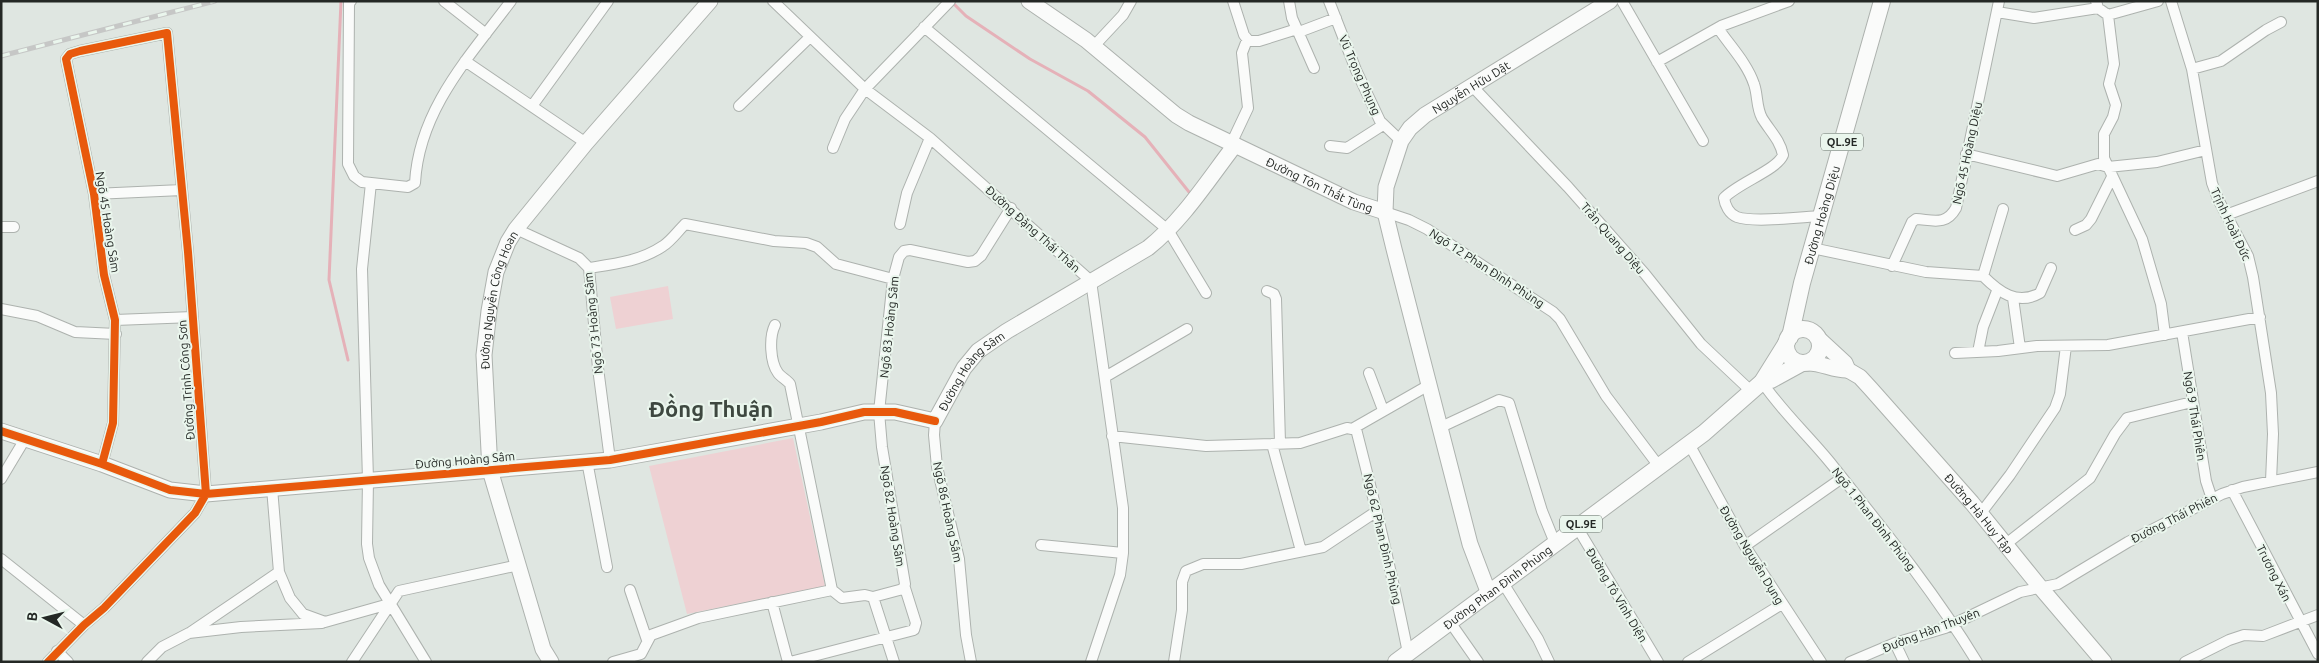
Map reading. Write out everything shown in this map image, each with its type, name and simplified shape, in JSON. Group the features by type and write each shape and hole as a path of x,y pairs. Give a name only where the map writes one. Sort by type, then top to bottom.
{"main road":[{"name":"Đường Hoàng Diệu","path":"1788,340 1802,283 1882,1"},
{"name":"Đường Hoàng Diệu","path":"1802,283 1805,311 1815,335"},
{"path":"1800,330 1815,335 1820,345 1818,354 1804,363 1796,361 1789,355 1788,340 1800,330"},
{"name":"Đường Phan Đình Phùng","path":"1757,387 1788,340"},
{"name":"Đường Phan Đình Phùng","path":"1402,658 1688,444 1757,387 1804,363"}],"street":[{"path":"351,1 349,2 348,164 354,176 362,182 408,187 415,183 420,145 444,92 511,1"},
{"path":"444,1 486,34"},
{"path":"532,106 608,1"},
{"name":"Đường Nguyễn Công Hoan","path":"551,662 543,649 490,470 484,355 496,272 508,242 516,229 586,143 710,1"},
{"name":"Đường Đặng Thái Thân","path":"773,1 865,89 930,138 1091,281 1123,508 1123,553 1120,576 1091,662"},
{"path":"833,148 845,119 865,89 950,1"},
{"name":"Đường Tôn Thất Tùng","path":"1029,1 1094,46 1176,115 1206,132 1354,202 1386,212 1470,544 1489,594"},
{"path":"1094,46 1123,15 1131,1"},
{"path":"1233,1 1248,40 1242,53 1248,108 1233,144"},
{"path":"1288,1 1314,68"},
{"name":"Vũ Trọng Phụng","path":"1329,1 1356,70 1383,125 1401,141"},
{"name":"Nguyễn Hữu Dật","path":"1386,212 1386,187 1401,141 1410,128 1425,115 1610,1"},
{"path":"1622,1 1703,142"},
{"path":"1657,62 1718,28 1789,1"},
{"path":"2108,15 2158,1"},
{"name":"Trịnh Hoài Đức","path":"2171,1 2192,69 2212,183 2226,215 2248,256 2260,317 2271,393 2273,434 2271,481"},
{"path":"1998,6 2034,18 2097,5 2108,15 2114,64 2109,84 2116,105 2113,117 2104,134 2104,158 2142,238 2161,304 2165,335"},
{"name":"Ngõ 45 Hoàng Diệu","path":"1892,266 1912,222 1916,219 1944,221 1952,215 1956,208 1998,6"},
{"path":"1248,40 1259,40 1336,18"},
{"path":"2192,69 2222,61 2247,42 2281,22"},
{"path":"924,27 1168,230 1206,292"},
{"path":"1718,28 1749,72 1755,86 1758,108 1762,118 1780,144 1783,155 1777,166 1763,171 1729,193 1724,198 1728,209 1736,217 1821,216"},
{"name":"Đường Trịnh Công Sơn","path":"167,33 193,317 206,494"},
{"name":"Ngõ 45 Hoàng Sâm","path":"102,464 113,424 115,320 103,269 94,194 66,59 70,54 80,51 167,33"},
{"path":"739,106 810,37"},
{"path":"465,61 586,143"},
{"name":"Trần Quang Diệu","path":"1472,86 1568,187 1645,274 1701,344 1757,387"},
{"path":"1330,146 1348,148 1383,125"},
{"path":"900,224 906,193 930,138"},
{"name":"Đường Hoàng Sâm","path":"1,431 102,464 170,490 206,494 610,460 864,412 895,412 936,421 964,368 978,351 1148,248 1168,230 1233,144"},
{"path":"1966,154 2057,176 2098,164 2108,167 2157,162 2206,150"},
{"path":"2075,230 2086,225 2091,219 2112,177"},
{"path":"2226,215 2318,181"},
{"path":"371,184 362,269 368,480 367,544 369,558 389,604 411,634 426,662"},
{"path":"94,194 182,190"},
{"name":"Ngõ 83 Hoàng Sâm","path":"880,412 893,279 899,256 904,251 910,250 968,262 975,261 981,256 1011,208"},
{"path":"1983,276 2003,209"},
{"name":"Ngõ 12 Phan Đình Phùng","path":"1386,212 1427,229 1553,312 1560,319 1613,406 1658,465"},
{"path":"589,268 626,262 648,255 665,245 685,224 774,241 806,242 817,247 836,264 893,279"},
{"path":"1,227 14,228"},
{"name":"Ngõ 73 Hoàng Sâm","path":"516,229 579,258 589,268 598,368 610,460"},
{"path":"1812,248 1926,272 1983,276 1997,291 2013,298 2040,293 2051,268"},
{"path":"1267,291 1274,294 1276,299 1276,443 1300,551"},
{"path":"1978,352 1983,327 1997,291"},
{"path":"2013,298 2020,348"},
{"path":"1,309 37,316 75,332 116,334"},
{"path":"115,320 193,317"},
{"path":"1955,353 2020,348 2108,345 2260,317"},
{"path":"775,326 770,342 777,372 790,384 797,426 832,590 842,598 865,595 873,597 904,588"},
{"path":"1105,377 1187,329"},
{"name":"Ngõ 9 Thái Phiên","path":"2182,332 2206,481 2212,499"},
{"name":"Đường Hà Huy Tập","path":"1815,335 1845,363 1848,370 1860,377 1872,389 1981,513 2040,587 2104,662"},
{"path":"1981,513 2010,475 2055,408 2060,394 2066,346"},
{"name":"Đường Hà Huy Tập","path":"1804,363 1822,364 1841,371 1848,370"},
{"path":"1369,373 1383,410"},
{"path":"1112,436 1206,446 1300,442 1352,429 1429,386"},
{"name":"Ngõ 1 Phan Đình Phùng","path":"1757,387 1805,433 1885,530 1954,624 1977,662"},
{"path":"1441,427 1499,400 1509,403 1542,511 1555,543"},
{"path":"2006,544 2090,478 2115,434 2127,418 2192,402"},
{"name":"Ngõ 82 Hoàng Sâm","path":"880,412 882,448 904,588 916,628 886,639"},
{"name":"Ngõ 86 Hoàng Sâm","path":"936,421 937,467 959,559 965,626 971,662"},
{"name":"Ngõ 62 Phan Đình Phùng","path":"1352,429 1356,429 1394,579 1402,658"},
{"path":"1,479 25,439"},
{"name":"Đường Nguyễn Dụng","path":"1688,444 1745,546 1821,662"},
{"path":"587,461 607,566"},
{"name":"Đường Thái Phiên","path":"2040,587 2058,584 2128,542 2232,490 2318,472"},
{"path":"1745,546 1842,478"},
{"path":"272,488 279,572 290,598 303,614 325,622"},
{"name":"Trương Xán","path":"2232,490 2299,622 2318,654"},
{"path":"48,662 57,651 104,608 195,513 206,494"},
{"path":"1174,662 1182,610 1182,582 1186,571 1208,563 1251,562 1323,547 1377,511"},
{"name":"Đường Tô Vĩnh Diện","path":"1577,527 1658,662"},
{"path":"1041,545 1123,553"},
{"path":"1,559 84,625"},
{"path":"352,662 389,604 396,594 403,589 519,565"},
{"path":"147,662 162,647 189,634 257,589 279,572"},
{"path":"1503,583 1538,639 1549,662"},
{"name":"Đường Hàn Thuyên","path":"1850,662 1895,643 1954,624 2020,592 2040,587"},
{"path":"630,590 647,640"},
{"path":"613,662 641,654 651,635 698,618 832,590"},
{"path":"873,597 894,662"},
{"path":"772,602 789,662 886,639"},
{"path":"189,634 241,627 325,622 389,604"},
{"path":"1688,662 1782,604"},
{"path":"2184,662 2229,640 2244,635 2263,636 2318,615"},
{"path":"1450,622 1478,662"},
{"path":"1895,643 1904,662"},
{"path":"57,651 68,662"}],"shaded area":[{"path":"668,286 673,319 616,329 610,297"},
{"path":"793,438 825,586 687,614 649,466"}],"waterway":[{"path":"341,1 329,280 348,360"},
{"path":"952,2 966,16 1030,59 1088,91 1145,137 1189,192"}],"railway":[{"path":"1,56 215,1"}],"cycle path":[{"path":"48,662 84,625 104,608 195,513 206,494 188,252 167,33 80,51 70,54 66,59 94,194 104,275 115,320 113,423 102,464"},
{"path":"1,431 102,464 170,490 206,494 610,460 821,422 864,412 895,412 935,421"}],"district":[{"name":"Đồng Thuận","path":"711,408"}]}
